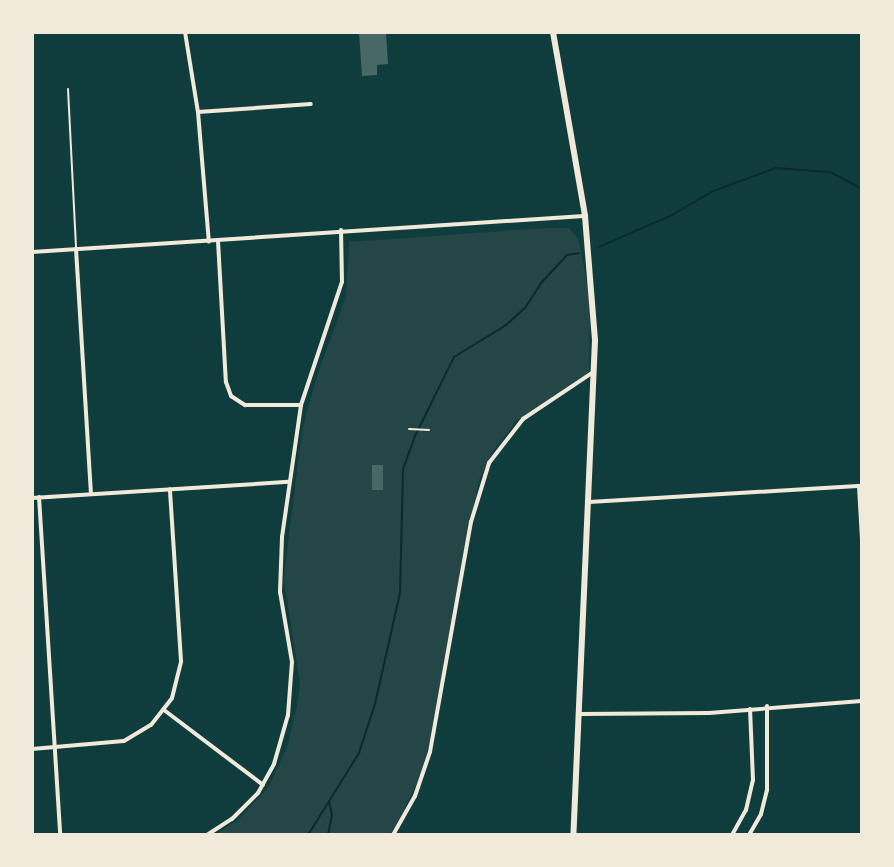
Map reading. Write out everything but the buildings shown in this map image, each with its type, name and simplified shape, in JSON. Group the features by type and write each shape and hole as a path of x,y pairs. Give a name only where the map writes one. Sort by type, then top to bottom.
{"street":[{"path":"185,32 198,112 209,242"},
{"path":"553,32 585,216 594,301 589,502 573,835"},
{"path":"198,112 311,104"},
{"path":"32,252 585,216"},
{"path":"207,835 232,819 263,785 283,736 292,683 290,645 280,592 289,482 301,405 342,282 341,230"},
{"path":"218,241 226,382 231,396 245,405 301,405"},
{"path":"76,249 91,494"},
{"path":"393,835 415,796 430,752 473,510 489,463 523,419 594,372"},
{"path":"32,498 289,482"},
{"path":"589,502 860,486 862,539"},
{"path":"32,749 124,741 145,730 164,710 176,688 181,661 170,489"},
{"path":"39,497 60,835"},
{"path":"579,714 709,713 767,706 862,701"},
{"path":"749,835 761,814 767,790 767,706"},
{"path":"732,835 746,810 753,780 750,709"},
{"path":"164,710 263,785"}],"lane":[{"path":"68,89 76,249"}],"path":[{"path":"409,429 429,430"}],"shaded area":[{"path":"569,228 578,239 590,295 589,372 517,420 491,454 479,480 431,740 420,776 399,821 389,835 214,835 237,821 268,788 287,748 297,706 300,684 284,580 287,551 302,431 317,376 346,297 349,242"}],"waterway":[{"path":"599,247 672,215 713,191 776,168 830,172 862,189"},
{"path":"308,835 359,753 375,704 400,593 403,469 416,434 454,357 506,325 525,308 541,283 567,255 579,253"},
{"path":"328,835 332,815 329,801"}]}
